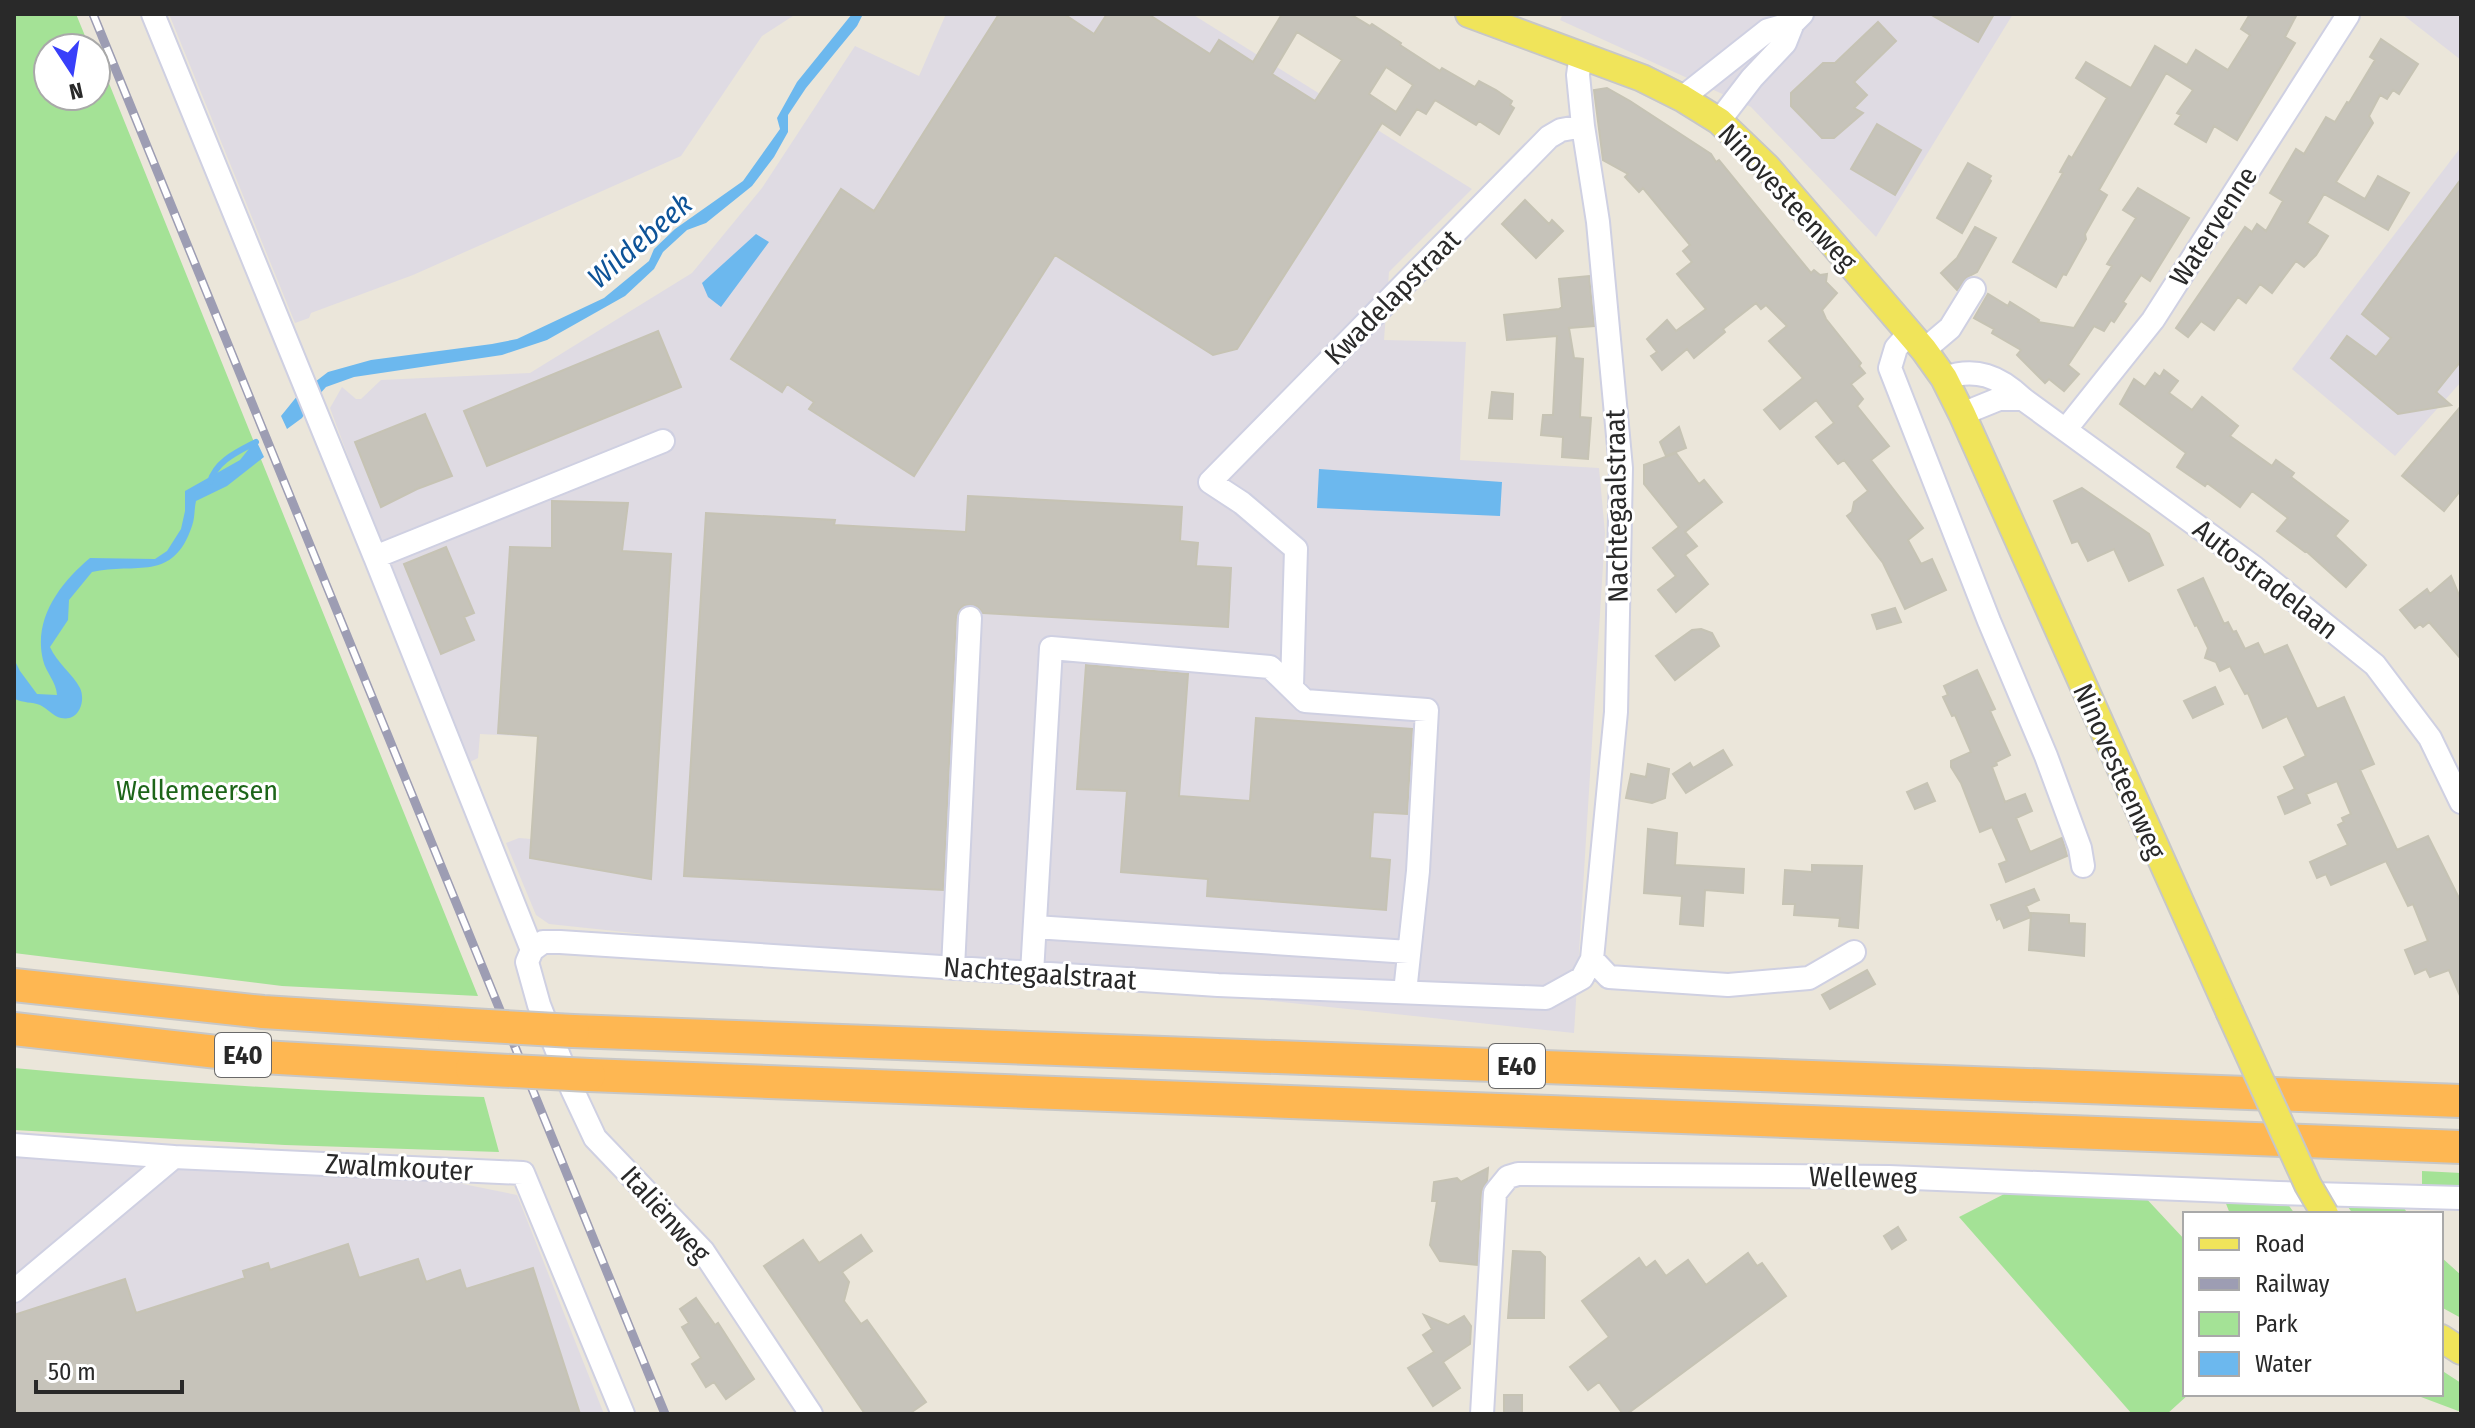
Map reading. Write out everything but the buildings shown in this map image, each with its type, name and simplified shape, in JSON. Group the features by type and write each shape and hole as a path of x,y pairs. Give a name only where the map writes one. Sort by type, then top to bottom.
{"highway":[{"name":"E40","path":"14,985 263,1012 573,1031 2461,1101"},
{"name":"E40","path":"14,1029 262,1057 589,1075 2461,1147"}],"main road":[{"name":"Ninovesteenweg","path":"1469,14 1642,78 1719,121 1767,167 1917,341 1944,378 2308,1185 2324,1212"},
{"path":"2443,1339 2461,1351"}],"street":[{"path":"153,14 532,950"},
{"name":"Watervenne","path":"2066,429 2153,320 2348,15"},
{"path":"1682,98 1768,30 1798,18"},
{"path":"1719,121 1752,78 1785,43 1798,18"},
{"name":"Nachtegaalstraat","path":"532,950 543,942 560,942 1218,985 1546,998 1582,978 1592,959 1616,712 1621,468 1598,222 1578,75 1581,54"},
{"name":"Kwadelapstraat","path":"1292,686 1296,549 1242,503 1210,482 1549,137 1561,130 1583,126"},
{"path":"1974,289 1950,328 1896,348 1890,368 1989,621 2046,756 2080,848 2083,866"},
{"name":"Autostradelaan","path":"1944,378 1961,372 1986,375 2008,385 2255,568 2375,665 2430,738 2461,802"},
{"path":"1962,414 1999,399 2023,399"},
{"path":"375,557 663,441"},
{"path":"953,968 970,618"},
{"path":"1032,973 1051,648 1270,667 1305,701 1427,710 1418,871 1405,992"},
{"path":"1035,927 1409,952"},
{"name":"Italiënweg","path":"532,950 527,962 539,1005 595,1138 703,1251 811,1414"},
{"path":"1592,959 1609,977 1728,985 1809,978 1854,952"},
{"name":"Zwalmkouter","path":"14,1145 174,1157 523,1173 623,1414"},
{"path":"14,1291 174,1157"},
{"name":"Welleweg","path":"1482,1414 1495,1193 1508,1177 1518,1174 1889,1177 2461,1198"}],"shaded area":[{"path":"169,14 796,14 762,36 681,156 413,275 311,313 309,318 295,323"},
{"path":"946,14 1192,14 1472,189 1389,272 1384,340 1466,342 1460,460 1599,468 1605,533 1574,1033 549,924 536,915 506,843 519,838 531,839 538,737 480,734 478,758 468,763 363,501 330,408 342,387 356,399 361,399 381,380 530,373 692,273 762,188 855,46 919,76"},
{"path":"1563,14 2013,14 1876,237 1751,107 1560,20"},
{"path":"2402,14 2461,14 2461,60"},
{"path":"2461,147 2461,382 2395,456 2292,369"},
{"path":"14,1153 458,1183 517,1195 604,1414 14,1414"}],"green space":[{"name":"Wellemeersen","path":"14,14 76,14 83,32 32,32 32,112 112,112 112,91 478,996 282,986 14,953"},
{"path":"14,1068 249,1086 484,1097 499,1152 285,1145 14,1130"},
{"path":"2422,1171 2461,1173 2461,1189 2422,1188"},
{"path":"2016,1188 2142,1194 2183,1238 2183,1396 2187,1396 2167,1414 2132,1414 1959,1217"},
{"path":"2225,1201 2287,1203 2294,1212 2229,1212"},
{"path":"2346,1204 2402,1205 2407,1212 2352,1212"},
{"path":"2443,1259 2461,1275 2461,1318 2443,1308"},
{"path":"2443,1371 2461,1383 2461,1412 2418,1396 2443,1396"}],"water":[{"path":"852,14 863,14 788,115 788,132 752,186 706,223 687,230 663,252 654,269 625,296 547,340 502,355 354,377 326,387 302,418 287,429 281,416 298,395 328,372 371,360 517,339 604,298 649,261 654,249 675,229 743,181 780,129 777,118 797,82"},
{"path":"756,234 769,242 721,307 708,297 702,283"},
{"path":"256,440 264,457 227,486 196,501 192,526 175,556 151,567 92,572 69,600 68,620 50,647 80,688 81,704 77,714 61,718 40,705 15,699 14,659 37,694 57,695 43,660 42,630 52,603 69,579 90,558 155,559 167,551 181,529 185,491 240,460"},
{"path":"1319,469 1502,482 1500,516 1317,508"}],"waterway":[{"name":"Wildebeek","path":"210,482 222,463 256,442"}],"railway":[{"path":"93,14 665,1414"}]}
